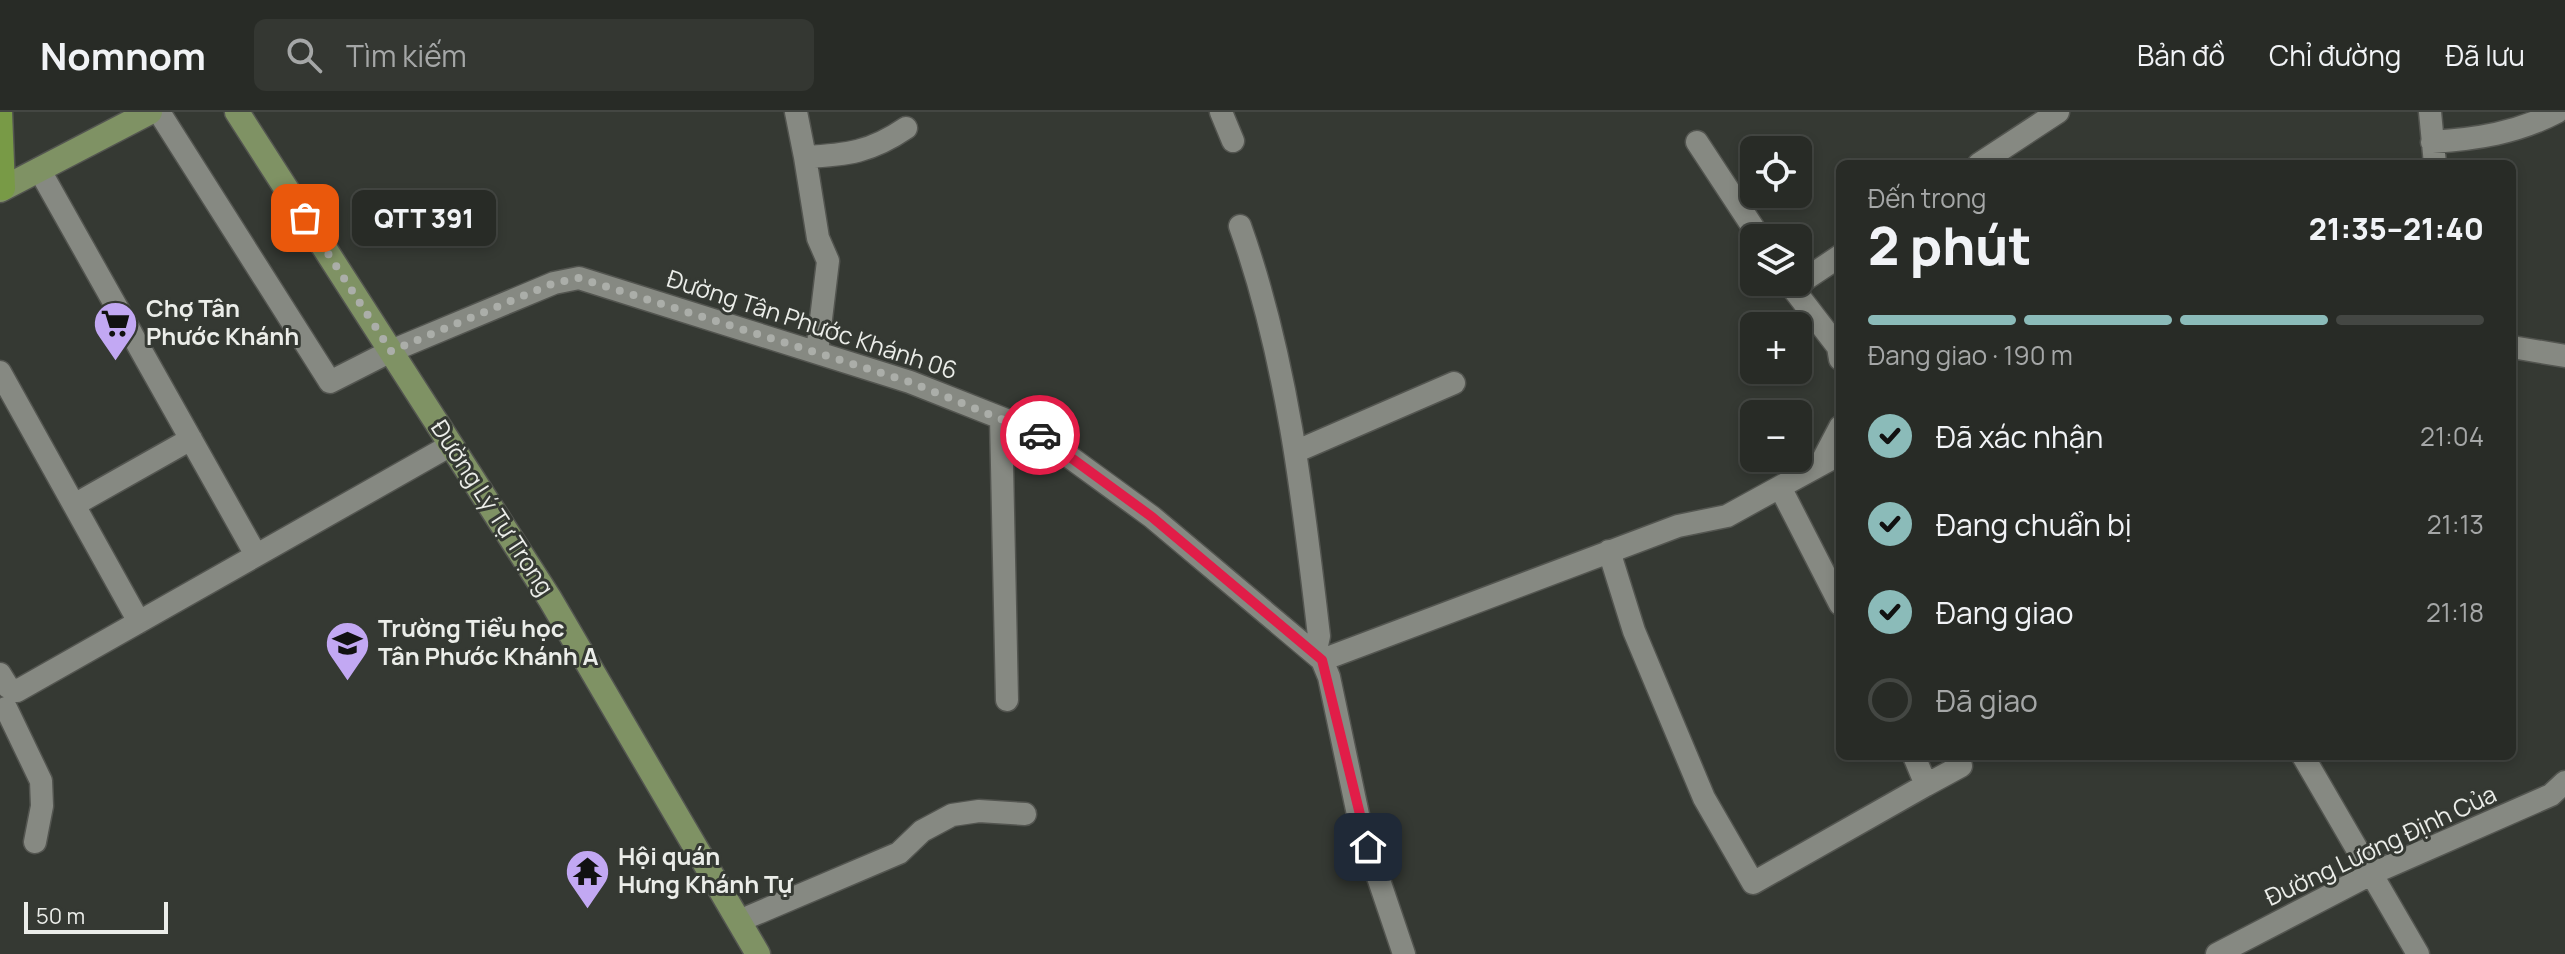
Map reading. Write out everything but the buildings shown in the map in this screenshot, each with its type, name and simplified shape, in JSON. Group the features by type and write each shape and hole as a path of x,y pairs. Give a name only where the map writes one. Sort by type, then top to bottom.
{"main road":[{"path":"0,112 2,189 150,112"},
{"name":"Đường Lý Tự Trọng","path":"237,112 550,599 758,954"}],"street":[{"name":"Đường Tân Phước Khánh 06","path":"159,112 330,382 391,351 554,283 579,278 910,382 1034,431 1152,517 1318,657"},
{"path":"796,112 818,238 828,261 817,352"},
{"path":"1221,112 1233,141"},
{"path":"1985,160 2058,112"},
{"path":"2430,112 2434,153 2535,123 2557,112"},
{"path":"805,157 848,154 880,146 906,128"},
{"path":"1697,142 1751,224"},
{"path":"39,169 256,555"},
{"path":"1240,226 1258,275 1297,451 1319,636 1318,657 1360,824 1404,954"},
{"path":"1812,272 1836,258"},
{"path":"1799,296 1836,344"},
{"path":"2516,348 2565,356"},
{"path":"0,372 139,622"},
{"path":"1297,451 1454,383"},
{"path":"1001,418 1007,700"},
{"path":"1820,465 1836,435"},
{"path":"74,505 191,439"},
{"path":"8,705 139,622 451,445"},
{"path":"1318,657 1678,526 1727,516 1836,456"},
{"path":"1780,487 1836,596"},
{"path":"1609,551 1634,631 1704,798 1753,883 1961,766"},
{"path":"0,674 8,687 8,705 41,781 42,806 35,842"},
{"path":"1916,760 1926,785"},
{"path":"2305,760 2418,954"},
{"name":"Đường Lương Định Của","path":"2217,954 2371,874 2551,795 2565,782"},
{"path":"739,921 899,853 922,831 952,815 979,811 1025,814"}],"way so far":[{"path":"305,218 391,351 554,283 579,278 910,382 1040,435"}],"place":[{"name":"QTT 391","path":"305,218"},
{"name":"Chợ Tân Phước Khánh","path":"115,362"},
{"name":"Trường Tiểu học Tân Phước Khánh A","path":"347,682"},
{"name":"Hội quán Hưng Khánh Tự","path":"587,910"}],"route":[{"path":"1040,435 1152,517 1322,660 1329,677 1360,824 1368,847"}]}
